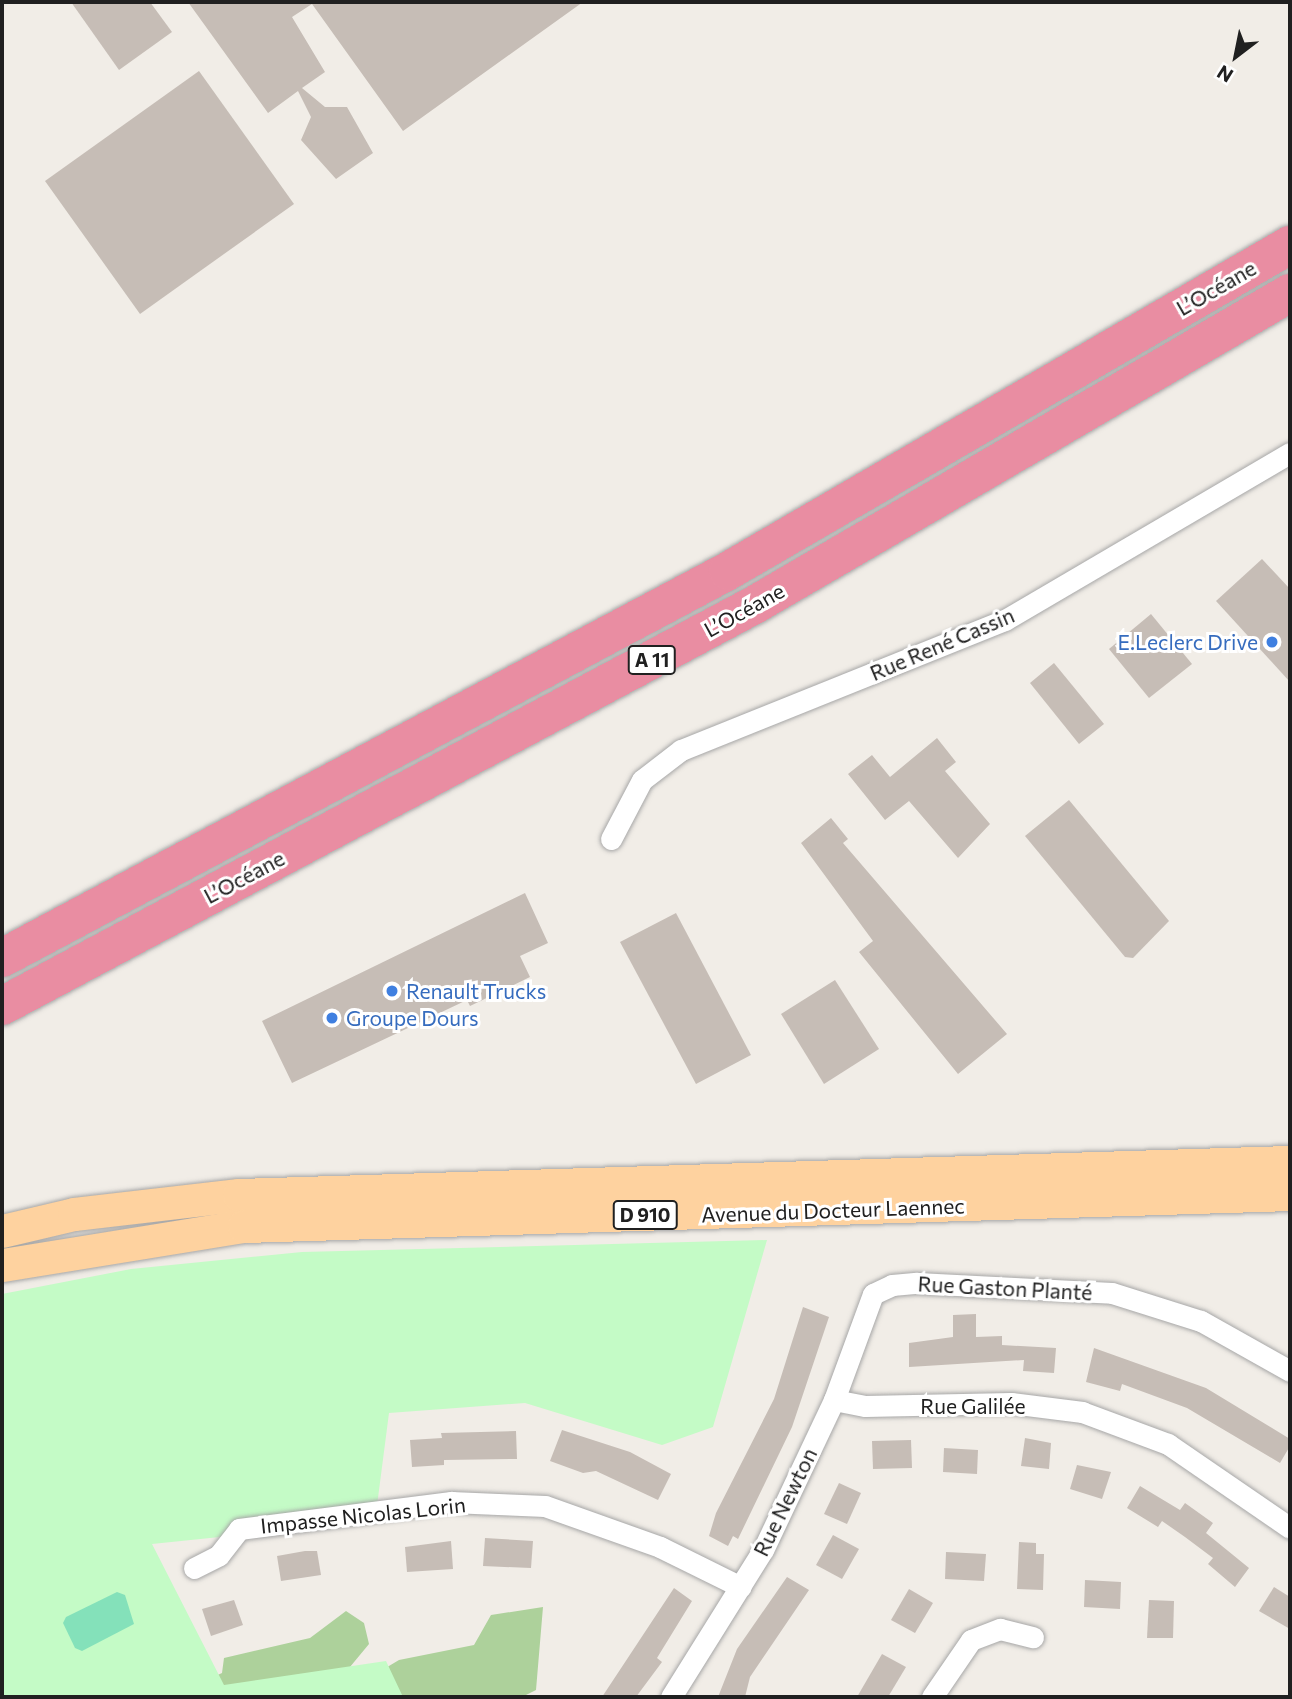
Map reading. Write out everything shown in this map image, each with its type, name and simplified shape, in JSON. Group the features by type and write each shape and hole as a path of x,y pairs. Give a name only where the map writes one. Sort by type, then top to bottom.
{"highway":[{"name":"L’Océane","path":"2,958 728,571 1290,245"},
{"name":"L’Océane","path":"2,1006 756,604 1290,293"}],"main road":[{"name":"Avenue du Docteur Laennec","path":"2,1231 74,1214 239,1195 1290,1162"},
{"name":"Avenue du Docteur Laennec","path":"2,1265 243,1226 1290,1194"}],"street":[{"name":"Rue René Cassin","path":"611,839 642,780 681,750 1005,620 1290,453"},
{"name":"Rue Gaston Planté","path":"873,1294 892,1284 917,1283 1112,1293 1201,1321 1290,1371"},
{"name":"Rue Newton","path":"671,1697 741,1587 834,1400 873,1294"},
{"name":"Rue Galilée","path":"834,1400 865,1406 1012,1403 1082,1412 1168,1444 1290,1528"},
{"name":"Impasse Nicolas Lorin","path":"194,1568 219,1555 239,1529 451,1502 545,1506 660,1547 741,1587"},
{"path":"932,1697 971,1640 1000,1629 1033,1637"}],"green space":[{"path":"767,1240 713,1427 662,1445 525,1403 389,1413 375,1521 152,1544 224,1685 386,1661 403,1697 2,1697 2,1294 131,1269 302,1252"},
{"path":"117,1592 125,1595 134,1624 82,1651 75,1648 63,1623 66,1617"},
{"path":"543,1607 536,1690 522,1697 337,1697 399,1660 474,1645 491,1615"},
{"path":"346,1611 364,1623 369,1644 345,1673 214,1697 209,1679 222,1673 224,1658 310,1638"}],"building":[{"path":"71,2 150,2 172,32 119,70"},
{"path":"188,2 583,2 403,131 312,4 292,17 325,72 302,88 325,107 347,107 373,153 336,179 301,140 311,117 298,91 268,113"},
{"path":"199,71 294,204 140,314 45,181"},
{"name":"E.Leclerc Drive","path":"1262,559 1290,589 1290,682 1216,601"},
{"path":"1151,614 1192,664 1149,698 1109,649"},
{"path":"1054,663 1104,724 1079,744 1030,683"},
{"path":"937,738 956,762 945,771 990,824 958,858 909,801 885,820 848,774 872,755 890,777"},
{"path":"1069,800 1169,921 1133,958 1125,957 1025,836"},
{"path":"831,818 848,839 843,843 1007,1034 958,1074 859,952 873,941 801,843"},
{"path":"525,893 548,943 520,956 530,977 470,1006 467,1000 292,1083 262,1021"},
{"path":"676,913 751,1055 696,1084 620,942"},
{"path":"835,980 879,1049 824,1084 781,1014"},
{"path":"803,1307 829,1317 792,1427 738,1539 733,1536 728,1546 709,1536 716,1513 774,1399"},
{"path":"976,1314 976,1337 1002,1336 1002,1345 1056,1348 1054,1373 1023,1371 1024,1360 909,1367 909,1343 953,1337 953,1315"},
{"path":"1094,1348 1206,1388 1290,1439 1290,1446 1280,1463 1187,1408 1122,1384 1120,1391 1086,1382"},
{"path":"562,1430 630,1452 671,1474 658,1500 596,1471 583,1473 550,1461"},
{"path":"516,1431 517,1459 444,1460 444,1465 412,1467 410,1440 442,1438 441,1433"},
{"path":"1025,1438 1051,1443 1049,1469 1021,1466"},
{"path":"911,1440 912,1468 873,1469 872,1441"},
{"path":"944,1448 978,1450 977,1474 943,1472"},
{"path":"1077,1465 1111,1472 1102,1499 1070,1489"},
{"path":"839,1483 861,1493 847,1524 824,1514"},
{"path":"1140,1486 1180,1510 1185,1503 1213,1523 1206,1533 1249,1568 1235,1587 1208,1564 1213,1558 1185,1537 1162,1521 1158,1527 1127,1508"},
{"path":"833,1535 859,1549 842,1579 816,1565"},
{"path":"485,1538 533,1541 531,1568 483,1566"},
{"path":"451,1541 453,1569 407,1572 405,1547"},
{"path":"1019,1542 1036,1543 1036,1554 1044,1554 1043,1590 1017,1589"},
{"path":"317,1551 321,1575 281,1581 277,1556"},
{"path":"946,1552 986,1554 984,1581 945,1579"},
{"path":"787,1577 809,1590 750,1677 745,1697 718,1697 737,1649"},
{"path":"1085,1580 1121,1582 1120,1609 1084,1607"},
{"path":"1274,1587 1290,1597 1290,1629 1259,1611"},
{"path":"674,1588 692,1601 657,1658 662,1662 636,1697 602,1697"},
{"path":"909,1589 933,1603 915,1633 891,1620"},
{"path":"234,1600 243,1625 211,1636 202,1609"},
{"path":"1149,1600 1174,1601 1173,1638 1147,1638"},
{"path":"882,1654 906,1667 888,1697 857,1697"}],"place":[{"name":"E.Leclerc Drive","path":"1272,642"},
{"name":"Renault Trucks","path":"392,991"},
{"name":"Groupe Dours","path":"332,1018"}]}
